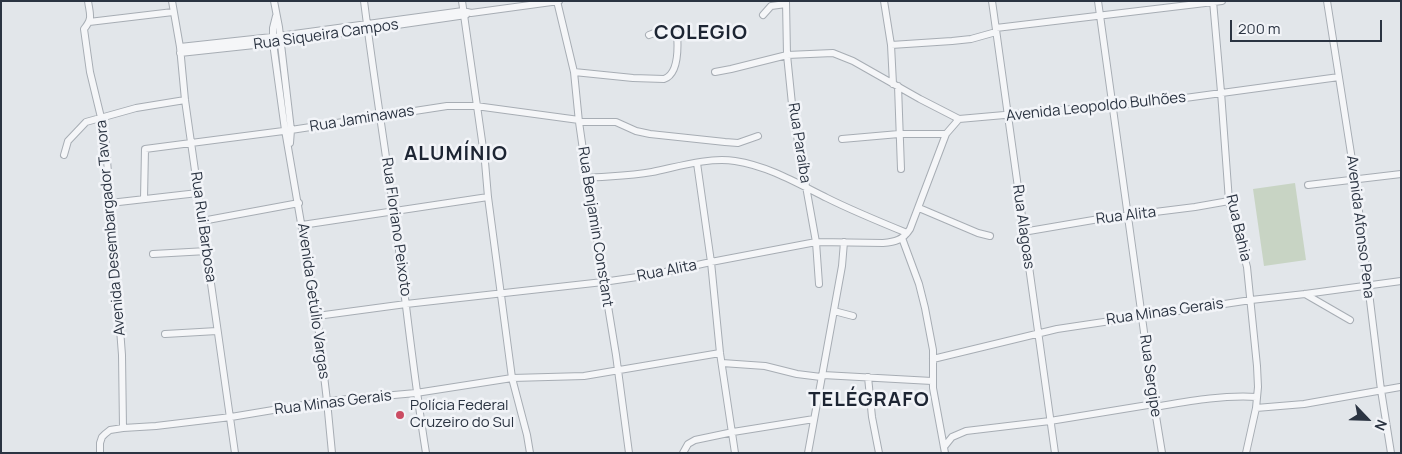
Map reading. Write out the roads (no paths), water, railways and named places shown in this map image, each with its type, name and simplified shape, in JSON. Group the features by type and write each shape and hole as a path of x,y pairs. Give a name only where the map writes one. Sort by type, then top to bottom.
{"street":[{"name":"Avenida Desembargador Tavora","path":"88,1 90,19 84,29 90,72 106,134 122,355 123,428"},
{"name":"Rua Rui Barbosa","path":"172,1 235,453"},
{"name":"Avenida Getúlio Vargas","path":"274,1 280,38 282,85"},
{"name":"Rua Floriano Peixoto","path":"364,1 394,211 416,393 426,453"},
{"path":"462,1 485,162 512,378 530,453"},
{"name":"Rua Siqueira Campos","path":"180,50 272,40 558,1"},
{"name":"Rua Benjamin Constant","path":"558,1 574,72 587,178 618,370 629,453"},
{"path":"884,1 896,85 901,170"},
{"name":"Rua Alagoas","path":"992,1 1055,453"},
{"name":"Rua Sergipe","path":"1098,1 1141,316 1162,453"},
{"path":"891,45 952,41 972,38 996,30 1222,1"},
{"name":"Avenida Afonso Pena","path":"1327,1 1355,179 1381,390 1391,453"},
{"path":"762,15 771,6 786,2"},
{"name":"Rua Paraíba","path":"786,2 787,55 793,114 816,242 819,284"},
{"name":"Rua Bahia","path":"1213,2 1229,200 1247,267 1257,366 1256,408 1246,453"},
{"path":"89,22 173,12"},
{"name":"Avenida Getúlio Vargas","path":"276,16 272,40 282,85 290,149 317,316 332,453"},
{"path":"574,72 633,78 668,78 674,69 676,61 677,33 672,30 649,35"},
{"path":"715,72 787,55 825,53 839,55 960,119 946,134 899,134 842,139"},
{"name":"Avenida Leopoldo Bulhões","path":"960,119 1193,97 1339,77"},
{"path":"64,155 68,141 86,122 136,108 185,100"},
{"name":"Rua Jaminawas","path":"144,199 145,149 447,106 476,106 579,121 616,122 636,131 650,134 725,142 738,143 758,136"},
{"name":"Rua Alita","path":"317,316 651,275 816,242 894,242 908,233 946,134"},
{"path":"587,178 634,174 697,163 733,160 777,173 862,215 908,233"},
{"path":"697,163 711,262 720,353 735,453"},
{"path":"1308,186 1401,174"},
{"path":"110,203 198,193"},
{"path":"302,225 488,198"},
{"name":"Rua Alita","path":"1024,232 1195,207 1229,200"},
{"path":"202,222 299,203"},
{"path":"919,208 978,233 990,236"},
{"path":"902,238 919,284 925,308 933,350 932,381 945,450"},
{"path":"808,453 842,266 844,242"},
{"path":"153,254 206,251"},
{"name":"Rua Minas Gerais","path":"933,359 1057,328 1401,281"},
{"path":"1305,294 1350,320"},
{"path":"834,311 853,316"},
{"path":"165,334 217,331"},
{"name":"Rua Minas Gerais","path":"100,453 102,437 110,430 230,417 327,401 416,393 512,378 584,376 720,353"},
{"path":"722,363 765,366 797,374 932,381"},
{"path":"868,377 878,453"},
{"path":"1256,408 1304,404 1400,387"},
{"path":"945,450 952,438 966,431 1050,421 1212,397 1257,397"},
{"path":"684,450 688,444 695,440 814,419"}],"place":[{"name":"Polícia Federal Cruzeiro do Sul","path":"400,415"}],"district":[{"name":"COLEGIO","path":"701,33"},
{"name":"ALUMÍNIO","path":"456,154"},
{"name":"TELÉGRAFO","path":"869,400"}]}
